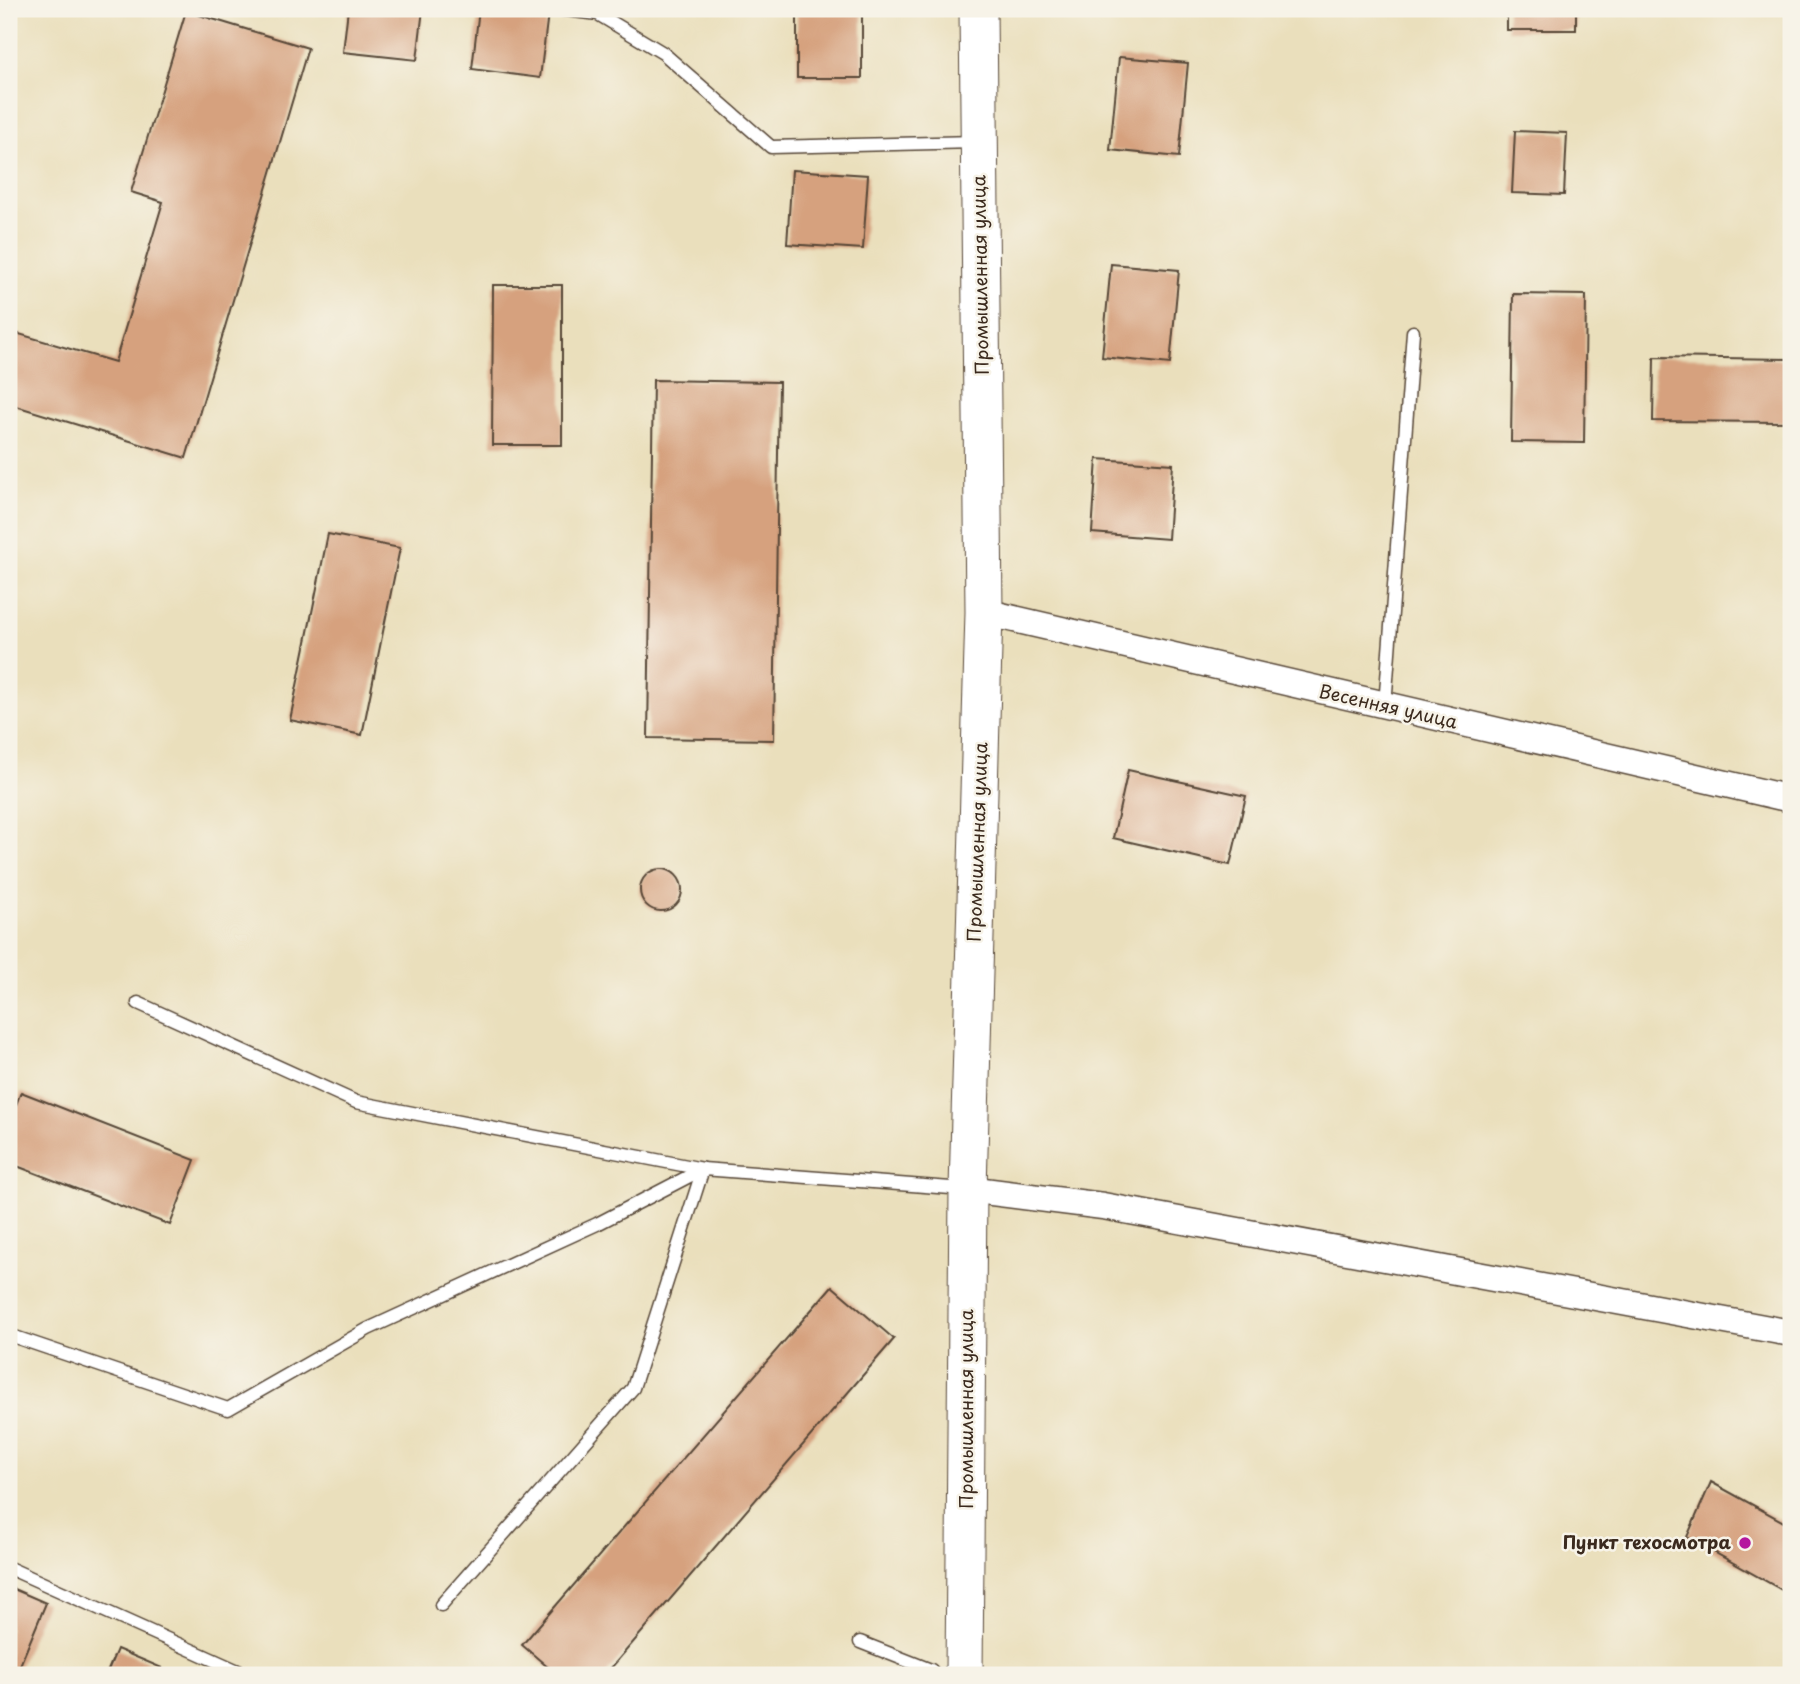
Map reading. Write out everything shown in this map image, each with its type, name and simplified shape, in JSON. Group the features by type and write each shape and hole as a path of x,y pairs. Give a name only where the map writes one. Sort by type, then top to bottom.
{"main road":[{"name":"Промышленная улица","path":"964,1675 968,1189 984,612 978,9"}],"street":[{"name":"Весенняя улица","path":"984,612 1791,799"},
{"path":"968,1189 1103,1206 1791,1333"}],"lane":[{"path":"557,9 598,15 663,53 771,147 980,142"},
{"path":"1385,706 1413,332"},
{"path":"138,1003 356,1102 703,1169 968,1189"},
{"path":"9,1335 228,1409 369,1329 597,1224 703,1169"},
{"path":"441,1605 633,1388 703,1169"},
{"path":"9,1568 247,1675"},
{"path":"860,1642 931,1670 935,1675"}],"building":[{"path":"348,9 423,9 417,60 343,52"},
{"path":"479,9 548,13 540,78 472,69"},
{"path":"797,9 862,9 862,78 797,78"},
{"path":"1507,9 1576,9 1576,30 1507,30"},
{"path":"186,11 308,48 186,458 9,404 9,331 115,362 163,202 131,192"},
{"path":"1119,57 1188,63 1179,157 1110,150"},
{"path":"1515,131 1567,133 1564,195 1512,193"},
{"path":"792,170 868,175 863,249 787,244"},
{"path":"1111,264 1179,270 1170,364 1102,357"},
{"path":"493,285 562,285 562,445 492,445"},
{"path":"1513,294 1586,295 1584,443 1511,442"},
{"path":"1654,357 1791,359 1791,422 1653,421"},
{"path":"653,380 779,382 774,740 648,738"},
{"path":"1097,459 1173,464 1168,539 1092,533"},
{"path":"328,534 400,548 362,735 290,720"},
{"path":"1128,770 1246,796 1230,865 1113,838"},
{"path":"661,869 676,875 682,890 676,905 661,911 646,905 640,890 646,875"},
{"path":"21,1092 195,1160 170,1225 9,1163 9,1123"},
{"path":"832,1286 894,1339 605,1675 557,1675 522,1645"},
{"name":"Пункт техосмотра","path":"1711,1482 1791,1526 1791,1549 1787,1557 1791,1559 1791,1595 1687,1537"},
{"path":"9,1587 46,1603 16,1675 9,1675"},
{"path":"117,1649 162,1668 159,1675 106,1675"}],"place":[{"name":"Пункт техосмотра","path":"1745,1543"}]}
